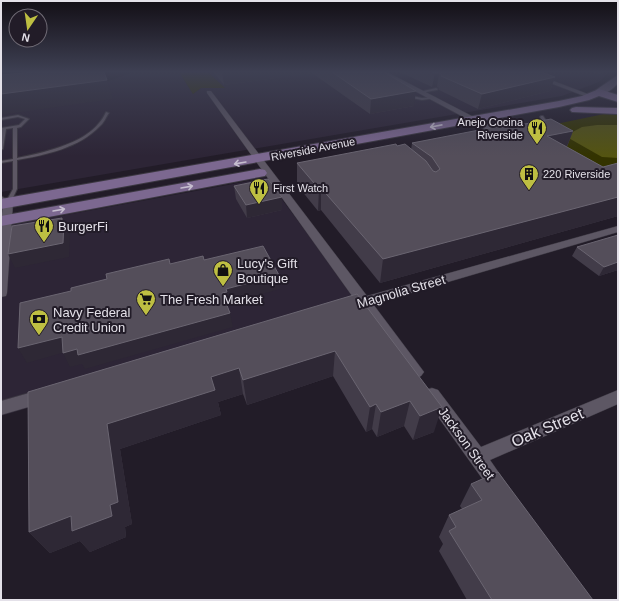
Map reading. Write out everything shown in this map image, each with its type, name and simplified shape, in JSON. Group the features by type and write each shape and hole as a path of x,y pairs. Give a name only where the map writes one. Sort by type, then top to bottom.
{"main road":[{"name":"Riverside Avenue","path":"3,202 259,159 475,119 595,100"},
{"name":"Riverside Avenue","path":"4,220 268,172 576,110 603,100"},
{"path":"576,110 618,112"}],"street":[{"name":"Jackson Street","path":"215,100 514,506"},
{"path":"438,100 489,127"},
{"path":"1,288 4,220 3,202"},
{"name":"Magnolia Street","path":"334,310 618,229"},
{"path":"1,408 58,391"},
{"name":"Oak Street","path":"477,457 618,397"}],"lane":[{"path":"1,162 55,150 73,142 98,127 105,119 107,113"},
{"path":"1,119 18,116 27,120 24,124 2,129 1,149"},
{"path":"537,131 543,127 545,122 542,117"},
{"path":"3,202 15,189 15,127"}],"shaded area":[{"path":"1,100 538,100 1,192"},
{"path":"604,114 618,115 618,182 565,151 556,124"},
{"path":"618,125 618,158 602,157 565,136 582,127"},
{"path":"266,178 363,308 1,416 1,227"}],"building":[{"path":"551,119 573,131 547,136 603,167 618,163 618,197 383,259 297,163 396,144 397,146 405,144 426,161 433,171 436,172 440,169 432,157 412,143 505,125 509,127"},
{"path":"268,179 282,197 246,205 234,186"},
{"path":"62,218 62,222 64,222 63,243 8,254 12,226"},
{"path":"618,235 618,262 604,267 577,247"},
{"path":"263,246 279,275 226,289 227,292 222,293 230,313 78,355 77,349 63,353 62,337 18,348 20,303 71,291 71,288 107,279 106,274 169,259 170,264 203,256 204,260"},
{"path":"357,294 442,407 420,416 410,401 381,412 376,404 370,407 335,351 243,380 239,368 211,377 215,390 107,424 118,502 110,505 112,516 72,531 71,516 29,532 28,392"},
{"path":"498,472 593,600 492,600 449,531 456,527 449,515 482,500 471,484"}],"place":[{"name":"Anejo Cocina Riverside","path":"537,145"},
{"name":"220 Riverside","path":"529,191"},
{"name":"First Watch","path":"259,205"},
{"name":"BurgerFi","path":"44,243"},
{"name":"Lucy's Gift Boutique","path":"223,287"},
{"name":"The Fresh Market","path":"146,316"},
{"name":"Navy Federal Credit Union","path":"39,336"}]}
